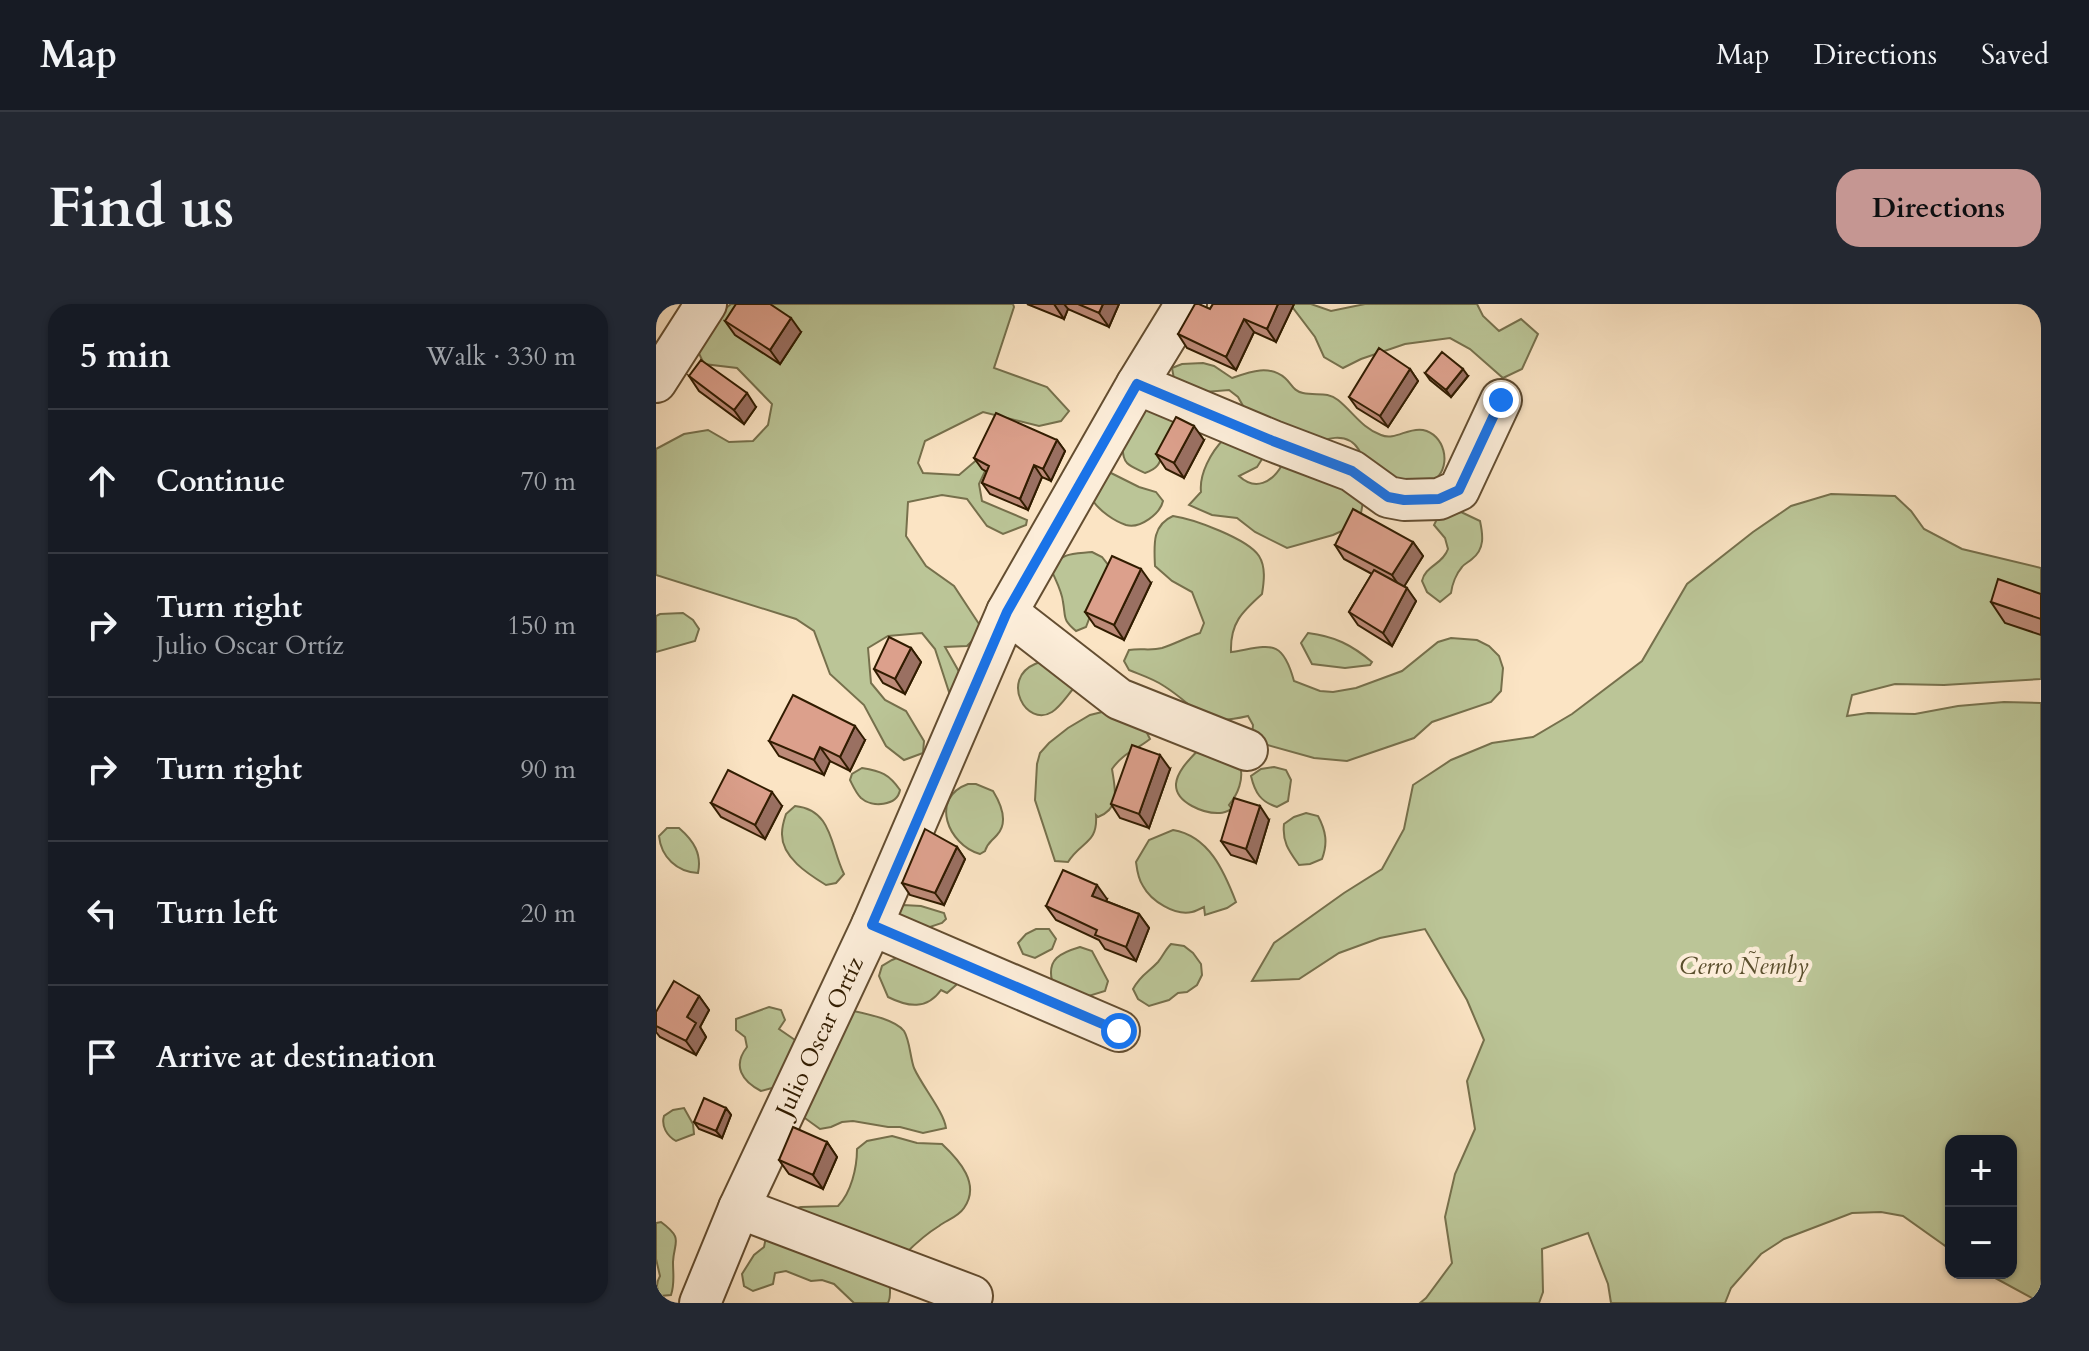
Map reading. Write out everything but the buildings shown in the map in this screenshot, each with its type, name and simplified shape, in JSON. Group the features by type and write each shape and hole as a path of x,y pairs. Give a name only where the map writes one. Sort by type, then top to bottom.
{"street":[{"path":"656,382 706,304"},
{"name":"Julio Oscar Ortíz","path":"700,1303 739,1208 872,925 1007,612 1186,304"},
{"path":"1137,384 1352,471 1388,497 1404,500 1439,499 1459,490 1501,400"},
{"path":"1007,612 1119,699 1247,750"},
{"path":"872,925 1119,1031"},
{"path":"739,1208 972,1296"}],"green space":[{"path":"731,304 1013,304 994,368 1047,387 1069,411 1061,421 1039,426 983,412 925,441 918,463 923,473 959,475 980,457 988,465 979,484 982,501 1027,520 1026,525 1003,534 987,526 967,499 942,495 908,502 906,536 926,566 954,586 983,630 967,646 945,647 962,677 949,692 935,649 922,633 888,636 868,648 871,683 885,700 906,711 924,741 923,753 904,760 886,746 864,705 830,674 814,631 796,619 656,575 656,449 684,434 708,430 729,442 753,441 768,425 772,404 737,368 704,364 694,343 697,332"},
{"path":"1290,304 1311,304 1331,311 1365,304 1477,304 1483,316 1499,331 1521,319 1538,334 1522,369 1503,378 1470,349 1450,338 1405,344 1343,368 1324,357 1315,337"},
{"path":"1203,363 1232,378 1259,370 1272,371 1300,392 1334,397 1363,424 1381,435 1391,436 1412,430 1430,433 1441,443 1443,450 1441,473 1429,483 1401,487 1368,465 1348,440 1328,439 1308,446 1316,478 1326,483 1338,481 1363,502 1361,513 1357,524 1333,535 1287,548 1255,532 1237,518 1212,515 1189,505 1201,492 1207,464 1224,439 1264,456 1257,467 1239,476 1245,481 1263,483 1282,465 1238,397 1229,390 1193,393 1174,379 1172,368"},
{"path":"1138,405 1182,421 1158,465 1145,473 1127,463 1123,450"},
{"path":"1111,473 1156,492 1163,501 1158,511 1143,523 1131,526 1103,512 1093,501 1095,480"},
{"name":"Cerro Ñemby","path":"1831,494 1895,496 1924,529 1962,549 2041,568 2041,679 1944,685 1895,684 1852,695 1847,716 1915,714 2004,702 2041,703 2041,1303 1997,1279 2017,1279 2017,1135 1945,1135 1945,1246 1903,1216 1881,1212 1852,1213 1784,1239 1761,1254 1731,1288 1725,1303 1611,1303 1608,1284 1588,1233 1542,1249 1543,1292 1539,1303 1420,1303 1452,1263 1445,1217 1455,1174 1475,1129 1467,1081 1484,1040 1467,1000 1425,929 1380,938 1339,953 1299,979 1252,981 1274,943 1382,869 1404,829 1413,785 1451,760 1492,743 1533,737 1572,714 1642,661 1687,584 1791,506"},
{"path":"1461,512 1480,521 1481,546 1460,570 1451,593 1440,602 1427,592 1422,581 1448,549 1445,538 1434,525 1437,519"},
{"path":"1173,516 1207,525 1244,543 1261,560 1264,575 1262,594 1235,626 1231,652 1273,648 1285,657 1294,681 1320,691 1333,692 1356,688 1402,671 1438,642 1451,638 1477,640 1499,656 1503,668 1501,691 1491,702 1432,722 1414,738 1347,761 1314,758 1260,743 1252,736 1253,725 1248,716 1219,720 1209,718 1160,684 1129,670 1124,661 1129,650 1167,646 1200,633 1204,623 1192,592 1172,581 1155,566 1158,530"},
{"path":"1092,552 1102,557 1109,566 1086,627 1076,631 1065,618 1061,594 1051,569 1064,557"},
{"path":"683,613 699,629 695,641 656,652 656,616"},
{"path":"1308,633 1342,642 1372,662 1370,665 1345,668 1312,664 1301,643"},
{"path":"1059,658 1073,678 1073,689 1052,712 1042,715 1033,713 1021,700 1019,680 1035,664"},
{"path":"1114,709 1145,729 1150,739 1125,755 1112,769 1115,797 1110,809 1098,817 1096,815 1091,837 1068,862 1055,861 1035,800 1040,753 1068,728 1090,715"},
{"path":"1201,747 1240,765 1239,786 1229,805 1232,809 1220,813 1207,812 1186,802 1177,791 1179,774"},
{"path":"1274,767 1286,770 1291,780 1288,801 1277,807 1260,796 1251,776 1261,769"},
{"path":"862,768 879,772 892,780 900,790 898,795 884,804 861,798 850,780 852,774"},
{"path":"968,784 993,791 1002,813 1001,830 980,854 959,841 947,821 949,800"},
{"path":"795,806 817,814 824,822 844,874 836,883 826,885 811,876 786,850 783,826 786,814"},
{"path":"1306,813 1318,816 1324,832 1325,848 1322,859 1299,865 1285,841 1284,824"},
{"path":"667,828 679,828 693,843 699,860 698,873 683,870 667,857 659,836"},
{"path":"1173,830 1196,839 1206,847 1220,867 1236,902 1205,915 1204,907 1185,913 1158,902 1147,892 1141,883 1136,862 1149,840"},
{"path":"903,905 921,906 944,913 946,919 921,930 894,912"},
{"path":"1036,929 1049,929 1056,939 1052,949 1035,958 1023,954 1018,943"},
{"path":"1171,944 1184,946 1193,953 1201,964 1202,975 1197,985 1187,992 1149,1006 1138,999 1133,989"},
{"path":"1080,947 1092,951 1108,981 1105,991 1079,999 1052,981 1051,967 1057,958"},
{"path":"916,950 954,973 956,985 947,993 941,990 930,1001 917,1005 888,997 879,976 882,966"},
{"path":"769,1007 781,1010 785,1020 779,1029 798,1042 782,1082 761,1091 749,1083 741,1072 740,1060 747,1047 745,1037 736,1030 736,1019"},
{"path":"845,1009 885,1019 904,1031 914,1068 946,1128 923,1133 853,1121 820,1129 802,1116"},
{"path":"684,1108 693,1124 694,1134 676,1141 666,1130 664,1116"},
{"path":"892,1136 917,1143 942,1144 966,1173 970,1190 962,1211 925,1235 892,1267 888,1303 854,1303 834,1284 822,1280 811,1281 786,1271 775,1273 773,1284 753,1291 744,1286 742,1274 754,1255 764,1247 769,1222 776,1213 801,1207 838,1206 852,1180 857,1149 867,1141"},
{"path":"661,1222 673,1232 676,1240 671,1295 660,1296 657,1286 660,1276 656,1259 656,1223"}],"route":[{"path":"1119,1031 872,925 1007,612 1137,384 1352,471 1388,497 1404,500 1439,499 1459,490 1501,400"}]}
